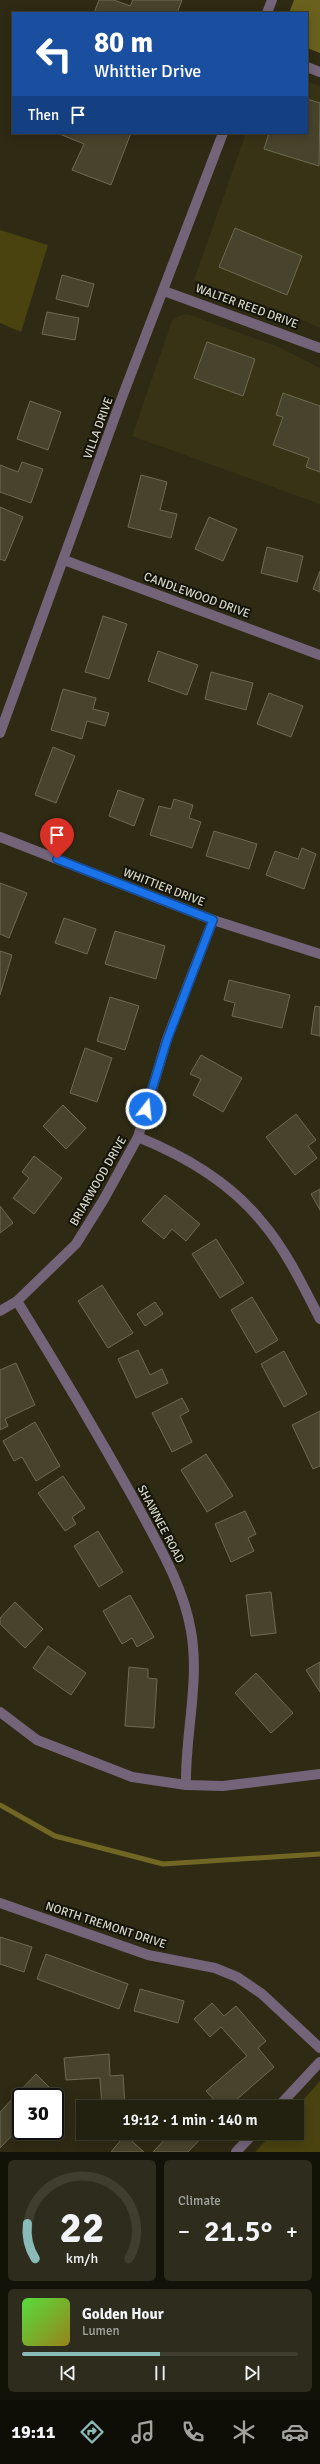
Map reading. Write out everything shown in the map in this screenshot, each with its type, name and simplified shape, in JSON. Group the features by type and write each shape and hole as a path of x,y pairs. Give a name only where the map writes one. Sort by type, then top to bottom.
{"street":[{"path":"267,12 272,0"},
{"path":"308,67 320,72"},
{"name":"VILLA DRIVE","path":"0,732 64,560 121,400 164,291 223,134"},
{"name":"WALTER REED DRIVE","path":"164,291 320,348"},
{"name":"CANDLEWOOD DRIVE","path":"64,560 320,655"},
{"name":"WHITTIER DRIVE","path":"0,837 213,920 320,954"},
{"name":"BRIARWOOD DRIVE","path":"0,1311 17,1301 76,1244 104,1199 138,1137 167,1040 213,920"},
{"path":"138,1137 192,1162 227,1186 263,1222 296,1273 320,1318"},
{"name":"SHAWNEE ROAD","path":"17,1301 86,1414 166,1559 184,1599 191,1632 194,1674 186,1785"},
{"path":"0,1712 38,1740 132,1777 186,1785 224,1786 320,1774"},
{"name":"NORTH TREMONT DRIVE","path":"0,1903 148,1955 215,1968 237,1977 262,1994 320,2048"},
{"path":"285,2100 320,2062"},
{"path":"236,2152 247,2140"}],"shaded area":[{"path":"294,0 320,0 320,53 308,48 308,12 289,12"},
{"path":"308,81 320,86 320,328 289,314 194,280 246,134 308,134"},
{"path":"0,230 48,245 21,332 0,323"},
{"path":"188,314 279,347 320,368 320,504 132,436 172,321 181,315"},
{"path":"320,2081 320,2152 255,2152 266,2140 304,2140 303,2100"}],"building":[{"path":"99,0 114,0 130,6 133,0 182,0 177,12 94,12"},
{"path":"308,99 320,103 319,166 264,149 269,134 308,134"},
{"path":"59,134 131,134 111,185 72,170 84,144"},
{"path":"235,228 302,256 287,295 219,267"},
{"path":"62,275 94,284 88,307 56,299"},
{"path":"47,312 79,318 75,340 42,334"},
{"path":"207,342 255,359 243,396 194,378"},
{"path":"283,393 320,406 320,472 306,467 309,458 273,445 283,417 276,415"},
{"path":"30,401 61,412 48,450 17,439"},
{"path":"22,462 43,469 31,503 0,492 0,465 18,472"},
{"path":"141,475 167,482 160,510 177,514 171,538 128,527"},
{"path":"0,507 23,517 5,561 0,559"},
{"path":"209,517 237,529 223,561 195,549"},
{"path":"267,547 303,556 297,582 261,573"},
{"path":"320,571 320,592 313,589"},
{"path":"103,616 127,624 109,679 85,672"},
{"path":"158,651 198,665 187,695 148,681"},
{"path":"211,672 253,683 246,710 205,699"},
{"path":"63,689 96,698 93,709 109,713 105,726 87,721 82,739 51,730"},
{"path":"269,693 303,706 291,737 257,724"},
{"path":"53,747 75,756 56,803 35,795"},
{"path":"118,790 144,799 134,826 109,816"},
{"path":"174,799 193,805 189,818 201,822 192,848 150,835 159,806 171,809"},
{"path":"214,831 257,844 249,869 206,856"},
{"path":"302,848 316,854 304,889 266,875 275,851 298,859"},
{"path":"0,883 27,893 9,938 0,934"},
{"path":"64,918 96,929 87,954 55,943"},
{"path":"115,931 165,946 156,979 105,964"},
{"path":"0,951 12,955 0,995"},
{"path":"229,980 290,995 282,1028 232,1016 235,1003 224,1000"},
{"path":"110,997 139,1006 125,1050 97,1041"},
{"path":"315,1006 320,1007 320,1036 311,1034"},
{"path":"85,1048 112,1058 97,1102 70,1093"},
{"path":"201,1055 242,1078 223,1112 193,1095 201,1079 190,1074"},
{"path":"63,1105 86,1128 66,1149 43,1126"},
{"path":"296,1114 316,1140 308,1146 317,1158 295,1175 266,1137"},
{"path":"34,1156 62,1178 34,1214 13,1198 29,1178 22,1172"},
{"path":"320,1189 320,1210 311,1194"},
{"path":"165,1195 200,1224 186,1241 172,1229 164,1239 142,1221"},
{"path":"0,1206 13,1223 0,1233"},
{"path":"216,1239 244,1283 220,1298 192,1254"},
{"path":"102,1285 133,1333 108,1348 78,1301"},
{"path":"252,1297 278,1340 256,1353 231,1310"},
{"path":"155,1302 163,1314 145,1326 137,1314"},
{"path":"138,1350 150,1375 162,1369 168,1383 136,1398 118,1359"},
{"path":"284,1351 307,1394 284,1407 261,1364"},
{"path":"16,1363 35,1405 5,1419 8,1426 0,1430 0,1370"},
{"path":"182,1398 189,1411 180,1416 192,1442 172,1452 152,1413"},
{"path":"320,1411 320,1466 313,1469 292,1425"},
{"path":"35,1422 60,1466 36,1481 22,1457 14,1461 3,1441"},
{"path":"206,1454 233,1496 207,1512 181,1470"},
{"path":"63,1476 85,1508 72,1517 76,1524 65,1531 38,1493"},
{"path":"245,1511 256,1534 248,1538 254,1551 231,1562 215,1524"},
{"path":"98,1531 123,1572 99,1587 74,1546"},
{"path":"271,1592 276,1633 251,1636 246,1595"},
{"path":"130,1595 154,1637 137,1647 132,1638 122,1644 103,1611"},
{"path":"15,1602 43,1629 25,1648 0,1624 0,1618"},
{"path":"48,1646 86,1673 71,1695 33,1668"},
{"path":"320,1662 320,1692 306,1670"},
{"path":"129,1667 148,1669 148,1678 157,1679 154,1728 125,1726"},
{"path":"256,1673 293,1713 271,1733 235,1693"},
{"path":"0,1937 32,1947 24,1972 0,1964"},
{"path":"46,1954 128,1984 119,2009 37,1979"},
{"path":"140,1989 184,2001 178,2023 134,2011"},
{"path":"212,2003 224,2016 236,2006 266,2041 258,2048 274,2067 236,2100 214,2100 206,2091 247,2056 221,2027 210,2037 194,2019"},
{"path":"109,2054 110,2076 123,2075 125,2100 102,2100 100,2078 66,2080 64,2058"},
{"path":"36,2074 50,2088 23,2088"},
{"path":"12,2099 12,2135 0,2148 0,2112"},
{"path":"121,2140 131,2140 144,2152 111,2152"},
{"path":"164,2140 199,2140 188,2152 153,2152"}],"waterway":[{"path":"0,1805 55,1836 163,1864 320,1854"}],"route":[{"path":"57,859 213,920 193,968 167,1040 146,1109"}]}
